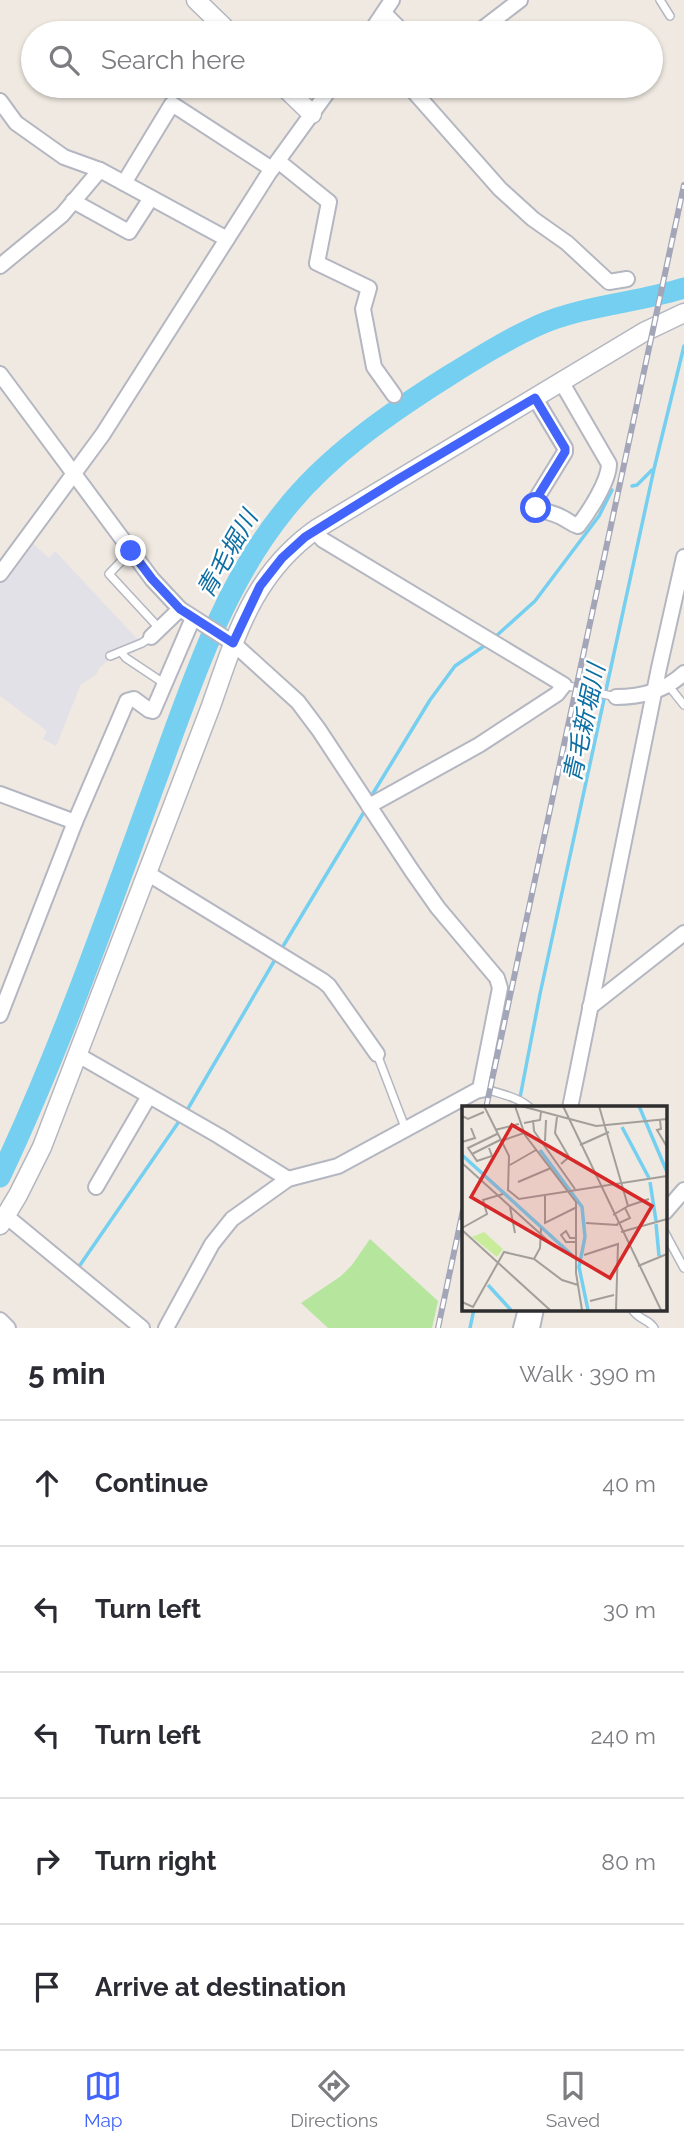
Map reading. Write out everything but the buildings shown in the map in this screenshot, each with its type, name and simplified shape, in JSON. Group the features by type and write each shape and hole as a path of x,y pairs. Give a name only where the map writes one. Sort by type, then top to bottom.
{"street":[{"path":"195,0 217,21"},
{"path":"493,21 520,0"},
{"path":"378,21 388,6"},
{"path":"295,98 312,114"},
{"path":"0,574 103,434 275,165 323,98"},
{"path":"420,98 500,189 533,219 567,243 609,282 627,279"},
{"path":"0,102 16,123 64,157 100,170 227,239"},
{"path":"124,183 173,104 275,165 329,202 317,263 369,288 363,309 374,367 394,395"},
{"path":"0,126 16,123"},
{"path":"0,266 62,215 100,170"},
{"path":"73,201 129,232 151,198"},
{"path":"142,1328 3,1220 42,1147 78,1055 211,706 229,641 260,586 282,558 314,531 644,332 684,313"},
{"path":"0,374 152,579 180,609 229,641 303,708 438,908 499,982 483,1089 338,1166 288,1179 228,1222 212,1244 166,1328"},
{"path":"535,398 565,452 533,504 536,508 578,526 592,508 609,471 609,464 562,383"},
{"path":"314,531 323,540 564,685 557,694 479,745 369,806"},
{"path":"570,1106 661,688 684,557"},
{"path":"155,633 180,609"},
{"path":"0,1015 75,822 127,701 134,699 153,710 197,620"},
{"path":"615,697 638,697 661,688 684,673"},
{"path":"0,794 75,822"},
{"path":"147,873 323,981 377,1054"},
{"path":"590,1007 684,933"},
{"path":"78,1055 288,1179"},
{"path":"96,1187 149,1096"},
{"path":"666,1211 684,1190"},
{"path":"522,1328 526,1310"},
{"path":"532,1328 536,1310"},
{"path":"0,1320 8,1328"}],"lane":[{"path":"660,0 670,16"},
{"path":"110,656 142,643 155,633 109,574 131,551"},
{"path":"121,652 166,685"},
{"path":"564,685 615,697"},
{"path":"661,688 684,705"},
{"path":"377,1054 406,1130"},
{"path":"483,1089 528,1105"},
{"path":"666,1235 684,1268"},
{"path":"633,1310 637,1318 651,1323 654,1328"}],"shaded area":[{"path":"31,542 49,558 55,551 139,641 106,654 109,660 100,667 96,675 81,684 56,746 43,739 47,731 0,696 0,584"}],"green space":[{"path":"370,1239 438,1301 432,1328 328,1328 301,1303 341,1276"}],"waterway":[{"name":"青毛堀川","path":"0,1177 43,1081 82,983 208,643 242,574 284,511 320,472 361,436 428,389 505,342 557,318 684,288"},
{"name":"青毛新堀川","path":"518,1106 540,994 654,469 684,346"},
{"path":"632,486 637,485 652,470"},
{"path":"495,637 535,601 599,516 612,490"},
{"path":"372,795 430,700 455,666 487,644"},
{"path":"282,948 364,812"},
{"path":"186,1112 276,958"},
{"path":"78,1268 180,1120"},
{"name":"青毛新堀川","path":"470,1328 474,1310"}],"railway":[{"path":"486,1106 684,185"},
{"path":"438,1328 462,1215"}],"route":[{"path":"131,551 180,609 233,643 260,586 282,558 305,537 535,398 565,448 533,504 536,508"}]}
